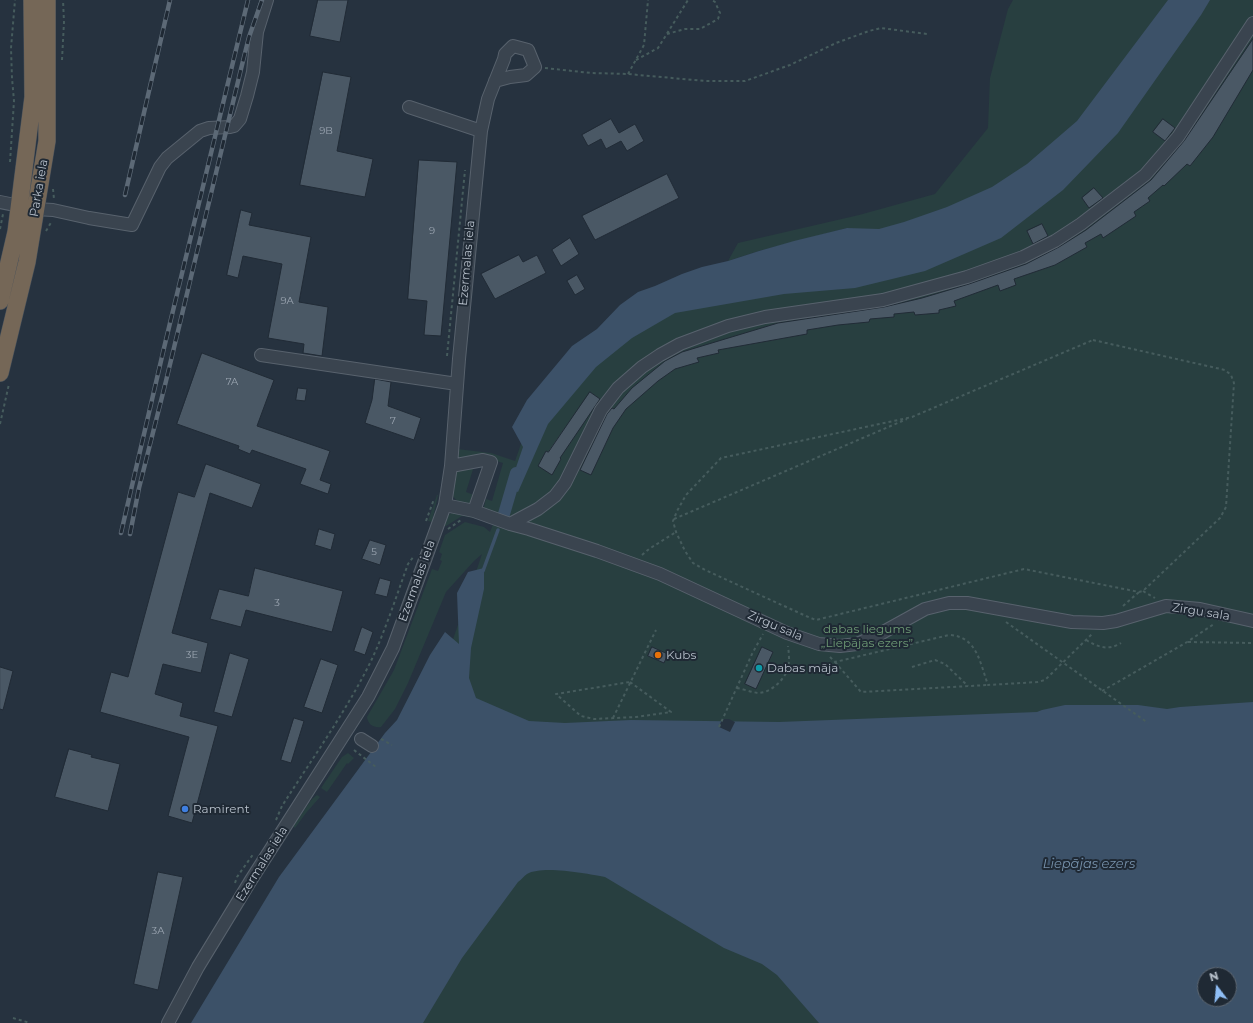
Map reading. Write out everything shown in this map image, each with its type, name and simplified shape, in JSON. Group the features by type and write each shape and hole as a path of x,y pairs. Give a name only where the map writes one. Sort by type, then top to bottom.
{"highway":[{"name":"Parka iela","path":"0,373 27,262 27,208 33,97 32,0"},
{"name":"Parka iela","path":"0,301 16,232 27,208 47,142 47,0"}],"street":[{"path":"0,202 27,208 53,210 132,225 160,167 167,158 200,131 209,128 234,126 240,119 253,72 257,32 267,0"},
{"path":"510,524 538,509 555,496 565,483 601,410 618,388 642,367 660,354 680,344 728,326 765,317 883,300 967,277 1023,257 1055,241 1081,224 1145,175 1178,137 1253,23"},
{"name":"Ezermalas iela","path":"168,1023 198,967 368,696 393,648 445,505 451,466 472,210 481,131 488,99 505,54 513,46 528,50 535,67"},
{"path":"495,81 526,75 535,67"},
{"path":"409,106 481,131"},
{"path":"261,356 457,384"},
{"path":"451,466 483,460 491,462 474,511"},
{"name":"Zirgu sala","path":"445,505 474,511 510,524 590,548 660,574 787,633 819,644 840,646 857,644 878,635 925,609 949,603 967,603 1072,622 1104,623 1127,618 1166,606 1200,609 1253,621"},
{"path":"361,740 372,746"}],"path":[{"path":"10,163 14,101 11,48 16,0"},
{"path":"628,74 644,45 648,0"},
{"path":"636,60 658,48 688,0"},
{"path":"667,34 685,29 700,29 718,18 720,13 715,2 712,0"},
{"path":"535,67 591,73 628,74 705,81 745,81 790,65 844,40 869,31 881,28 927,34"},
{"path":"673,520 1093,340 1225,370 1231,375 1234,383 1226,507 1220,518 1142,591 1139,592 1024,569 816,620 705,570 693,563 676,532 673,520 676,511 686,495 721,458 912,417"},
{"path":"445,530 463,519"},
{"path":"635,565 641,556 649,549 676,532"},
{"path":"275,825 276,817 282,806 355,691 371,662 408,564 415,552"},
{"path":"1102,691 1187,642 1227,615"},
{"path":"1003,620 1148,723"},
{"path":"819,644 861,692 1038,682 1045,680 1104,623"},
{"path":"719,727 752,654 769,624"},
{"path":"613,718 656,630"},
{"path":"835,662 949,635 958,636 974,647 988,685"},
{"path":"1086,640 1102,648 1116,647 1121,643"},
{"path":"1187,642 1253,643"},
{"path":"737,688 759,693 770,689 780,682 786,671 789,658"},
{"path":"912,666 935,660 945,664 968,686"},
{"path":"630,682 671,712 636,717 594,719 581,716 556,694 630,682"},
{"path":"354,750 376,767"},
{"path":"234,886 237,877 252,854 257,851"},
{"path":"13,1018 30,1023"}],"green space":[{"name":"dabas liegums „Liepājas ezers”","path":"1013,0 1253,0 1253,1023 242,1023 428,713 482,554 446,592 408,683 395,709 381,727 372,725 367,717 394,670 432,569 438,571 442,561 440,560 442,554 439,552 445,535 465,522 484,527 490,532 497,514 483,510 486,499 492,501 503,463 487,458 457,461 457,449 491,453 515,461 527,427 620,328 857,229 847,228 759,251 728,261 738,243 859,215 935,194 988,128 990,78 1008,9"},
{"path":"474,466 466,492 474,495 472,503 468,505 456,500 453,496 452,487 456,470"},
{"path":"437,495 432,522 428,521"},
{"path":"455,512 476,517 462,516 446,526 443,526 447,517"},
{"path":"348,753 354,758 348,764 347,763 327,792 321,788 342,757"},
{"path":"317,795 320,797 295,828 293,826 312,799"}],"water":[{"path":"1168,0 1210,0 1118,133 1063,190 1001,238 925,271 855,288 784,294 675,313 632,338 596,367 548,424 518,492 510,485 523,447 512,427 527,400 572,346 597,329 620,305 638,292 702,267 728,261 794,241 847,228 879,229 947,207 992,187 1027,164 1077,121"},
{"name":"Liepājas ezers","path":"484,568 484,589 471,648 469,678 476,698 529,721 565,723 631,720 779,722 1037,712 1065,705 1138,705 1167,709 1253,702 1253,1023 819,1023 777,975 762,964 724,948 605,877 577,872 544,870 534,871 527,874 518,882 462,958 423,1023 191,1023 279,877 385,733 397,720 430,655 445,632 459,644 457,593 468,572"}],"pier":[{"path":"722,719 729,719 735,722 730,732 719,727"}],"building":[{"path":"318,0 348,0 340,42 310,36"},
{"path":"1253,39 1253,70 1213,137 1190,166 1187,164 1164,186 1163,185 1148,198 1150,201 1134,212 1136,216 1103,238 1101,234 1085,243 1087,247 1055,265 1014,279 1016,285 1000,291 998,285 954,301 956,306 939,310 939,313 915,315 914,312 894,314 894,317 870,319 869,322 807,330 807,334 718,350 719,353 697,358 699,362 675,369 658,381 626,409 613,428 591,475 580,470 607,414 612,408 614,409 632,388 665,361 682,352 778,323 884,307 922,298 969,284 1026,264 1059,247 1086,230 1151,180 1184,141"},
{"path":"323,72 351,77 337,151 373,159 365,197 300,185"},
{"path":"611,119 619,133 635,124 644,141 627,151 621,141 606,149 601,139 588,146 582,135"},
{"path":"1163,119 1175,128 1165,141 1153,132"},
{"path":"419,160 457,162 441,336 424,335 427,301 408,299"},
{"path":"667,174 679,198 595,240 582,216"},
{"path":"1094,188 1103,198 1089,208 1082,198"},
{"path":"241,210 252,213 249,225 311,237 299,302 328,307 322,356 303,353 304,344 268,338 282,264 243,256 238,278 227,275"},
{"path":"1042,224 1048,236 1033,244 1027,231"},
{"path":"570,238 579,254 561,266 552,250"},
{"path":"519,255 523,262 537,255 546,273 495,299 481,274"},
{"path":"577,275 585,289 575,295 567,281"},
{"path":"202,353 274,380 257,426 330,451 320,480 331,484 328,494 300,484 306,469 252,450 250,454 238,449 239,446 177,424"},
{"path":"375,379 391,382 388,406 421,418 414,440 365,423 372,400"},
{"path":"298,388 307,389 305,401 296,400"},
{"path":"590,392 600,399 560,458 561,459 552,475 538,466 546,451 548,452"},
{"path":"206,464 261,484 252,508 210,493 172,633 208,643 201,673 163,664 155,694 183,703 180,716 218,726 192,823 168,816 189,737 100,712 111,672 128,677 178,492 194,497"},
{"path":"319,529 335,534 331,550 315,545"},
{"path":"370,540 386,545 380,565 362,559"},
{"path":"255,568 343,591 332,632 246,610 241,627 210,619 219,589 248,596"},
{"path":"380,578 391,581 387,597 375,594"},
{"path":"362,627 373,632 365,655 354,651"},
{"name":"Kubs","path":"652,647 668,654 664,663 648,656"},
{"name":"Dabas māja","path":"762,647 773,652 756,689 745,684"},
{"path":"230,653 249,659 232,717 214,712"},
{"path":"321,659 338,665 322,713 304,707"},
{"path":"0,667 13,671 3,710 0,709"},
{"path":"294,718 304,721 291,763 281,760"},
{"path":"69,749 92,755 91,757 120,764 108,811 55,797"},
{"path":"158,872 183,877 158,990 134,984"}],"waterway":[{"path":"504,514 516,473"},
{"path":"483,571 498,530"}],"railway":[{"path":"125,195 170,0"},
{"path":"121,533 248,0"},
{"path":"130,534 139,488 241,69 249,37 262,0"}],"place":[{"name":"Kubs","path":"658,655"},
{"name":"Dabas māja","path":"759,668"},
{"name":"Ramirent","path":"185,809"}]}
